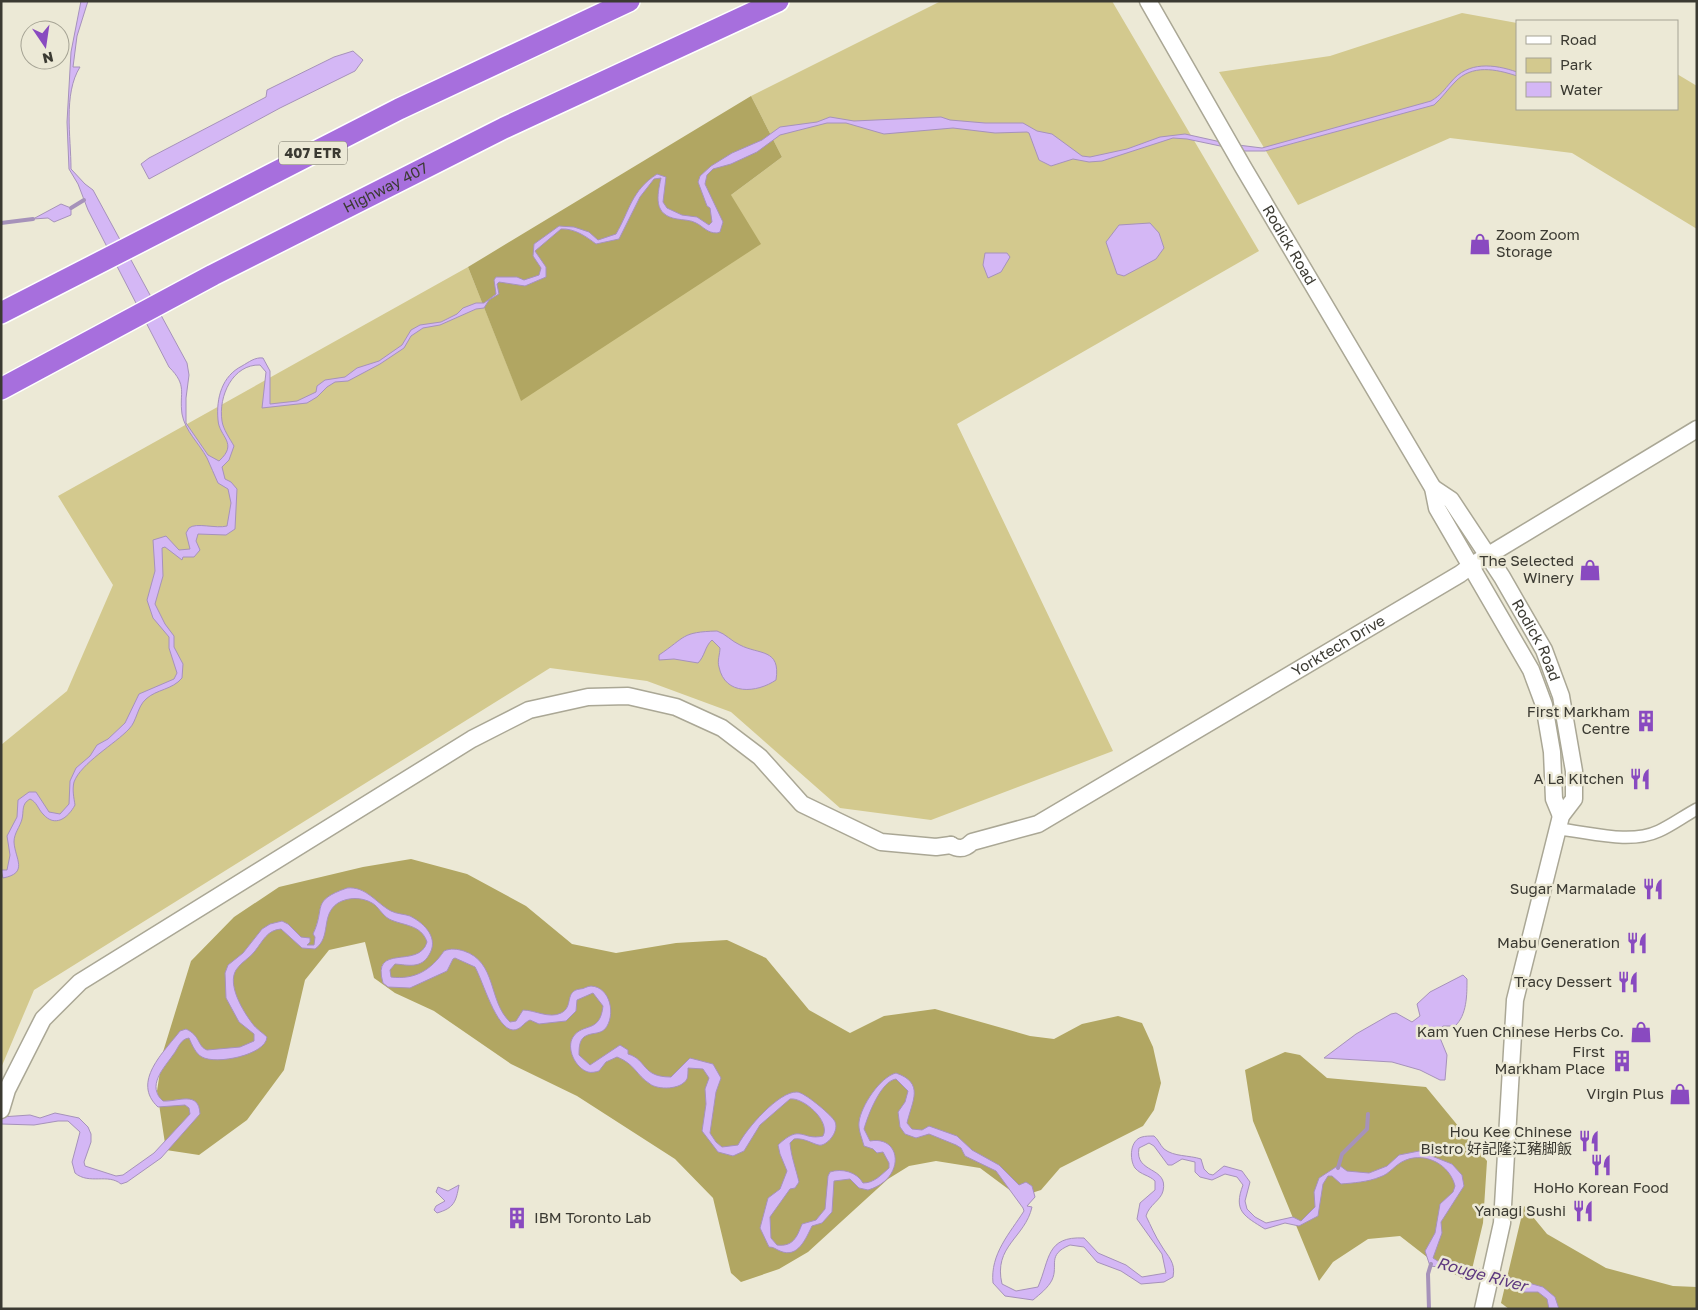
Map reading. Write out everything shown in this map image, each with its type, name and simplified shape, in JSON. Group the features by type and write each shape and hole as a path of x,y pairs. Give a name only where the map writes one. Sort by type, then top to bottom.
{"highway":[{"name":"407 ETR","path":"1,313 399,109 629,1"},
{"name":"Highway 407","path":"1,389 214,275 504,128 778,1"},
{"path":"1,397 53,362"}],"street":[{"name":"Rodick Road","path":"1148,1 1243,167 1433,488 1437,508 1472,564 1531,670 1544,704 1552,752 1554,799 1560,822"},
{"name":"Yorktech Drive","path":"2,1104 43,1019 80,982 472,739 528,710 588,697 628,696 676,707 722,728 760,757 802,804 882,842 936,847 950,845 955,840 966,839 972,842 1038,824 1426,594 1472,564 1697,429"},
{"name":"Rodick Road","path":"1433,488 1451,500 1544,650 1561,696 1574,771 1574,799 1560,822 1515,1000 1499,1241 1483,1309"},
{"path":"1560,822 1628,837 1644,836 1658,831 1697,809"}],"green space":[{"path":"941,1 1112,1 1259,251 957,424 1113,751 931,820 840,808 731,712 647,681 550,668 34,990 1,1068 1,745 67,691 113,585 58,496 468,267 521,400 731,195 782,157 751,96"},
{"path":"1462,13 1516,23 1516,110 1678,110 1678,75 1697,86 1697,229 1572,153 1450,138 1298,205 1219,72 1330,56"}],"shaded area":[{"path":"751,96 782,157 731,195 761,244 521,401 468,267"},
{"path":"411,859 467,874 526,906 572,944 616,953 676,943 727,940 766,958 809,1010 850,1033 884,1016 935,1009 1030,1036 1054,1039 1082,1024 1118,1016 1142,1023 1153,1047 1161,1083 1154,1110 1143,1126 1060,1168 1041,1190 1019,1197 980,1168 936,1161 909,1166 888,1179 808,1252 779,1269 741,1282 731,1273 713,1198 675,1159 577,1096 511,1064 434,1011 395,993 374,978 365,942 329,950 305,980 284,1070 247,1120 199,1155 166,1150 157,1091 163,1052 191,961 234,917 279,887 363,867"},
{"path":"1285,1052 1300,1055 1327,1078 1426,1087 1487,1161 1483,1223 1469,1282 1436,1264 1400,1236 1368,1239 1333,1262 1319,1281 1253,1121 1245,1070"},
{"path":"1524,1206 1547,1234 1606,1268 1673,1286 1697,1287 1697,1309 1509,1309 1501,1303"}],"water":[{"path":"81,1 88,1 77,36 73,67 80,67 71,90 69,130 71,169 93,190 187,363 189,375 186,398 186,423 208,455 219,461 225,455 228,445 219,426 219,396 225,382 235,370 255,359 263,358 270,371 270,404 297,401 316,392 317,386 325,380 345,377 357,368 379,361 402,345 411,330 420,325 441,322 457,314 463,308 476,303 484,303 496,294 494,280 496,277 517,277 524,280 539,275 541,268 533,256 534,244 559,226 574,227 589,232 598,240 616,234 636,194 648,180 657,174 666,177 663,202 667,208 682,215 697,217 709,225 712,222 710,208 707,206 698,182 700,176 711,166 732,153 762,140 780,127 817,122 830,117 854,121 941,117 950,120 985,123 1023,123 1037,131 1052,134 1082,156 1090,157 1127,149 1160,137 1185,134 1230,144 1262,148 1431,101 1458,75 1473,67 1499,67 1516,72 1516,76 1493,70 1469,72 1455,82 1434,105 1265,151 1244,151 1187,139 1173,138 1102,161 1089,162 1073,159 1051,166 1039,160 1027,132 995,133 953,128 884,134 846,123 827,123 780,135 757,152 731,164 713,169 707,175 705,184 723,222 720,232 711,232 694,222 669,217 664,213 658,204 661,178 654,179 640,197 619,239 596,244 575,231 561,229 535,251 546,267 546,277 525,286 499,282 497,284 499,294 489,300 484,308 476,309 440,325 423,328 411,336 404,348 380,364 348,381 335,382 307,403 262,408 266,372 260,365 250,366 242,370 229,383 222,402 221,411 224,427 234,446 229,460 222,467 225,479 231,482 237,489 235,529 226,535 198,534 196,541 200,550 194,557 183,557 182,560 165,547 162,548 163,576 155,604 165,624 174,636 174,647 183,664 182,678 174,685 146,699 129,729 91,761 78,775 74,782 73,791 75,805 69,814 61,820 52,820 43,814 32,800 30,799 25,803 22,819 14,839 19,864 18,869 11,876 3,878 1,870 7,870 10,855 7,836 17,817 18,800 29,792 36,792 49,812 60,814 69,804 70,781 76,768 90,756 97,745 108,739 125,723 139,694 174,679 177,673 169,648 169,637 153,618 147,600 155,571 153,540 166,536 179,550 190,549 186,533 189,528 192,526 227,526 231,503 228,489 218,483 204,452 186,426 182,414 182,389 179,379 169,367 88,210 78,184 69,169 67,122 71,52"},
{"path":"353,51 363,60 355,71 280,108 149,179 141,164 149,158 266,97 267,90 334,57"},
{"path":"61,204 71,208 71,215 54,222 48,218 33,219"},
{"path":"1150,223 1159,233 1164,248 1156,259 1124,276 1117,274 1106,242 1119,225"},
{"path":"985,253 1007,253 1010,257 1001,272 988,278 983,265"},
{"path":"717,631 740,645 767,654 772,658 777,670 776,680 760,688 751,689 735,687 728,683 722,676 718,665 720,648 712,640 698,663 674,659 659,660 659,655 690,634"},
{"name":"Rouge River","path":"347,888 354,888 365,892 391,911 416,919 426,928 432,938 432,949 426,959 414,965 395,964 390,970 391,977 408,977 422,972 434,964 444,951 454,949 464,951 475,956 482,964 498,1004 510,1022 516,1021 523,1010 547,1015 561,1013 567,1007 570,996 575,990 591,986 603,991 610,1003 611,1010 608,1023 603,1031 584,1037 580,1045 579,1055 590,1065 620,1045 628,1050 628,1054 639,1060 649,1071 661,1076 671,1077 690,1058 713,1064 721,1078 716,1092 710,1133 722,1147 738,1145 764,1112 790,1093 800,1093 822,1108 836,1123 835,1131 829,1141 822,1145 798,1139 794,1139 790,1143 799,1182 795,1188 790,1189 770,1217 771,1238 777,1245 791,1243 802,1224 816,1220 825,1209 830,1172 839,1170 849,1172 857,1176 863,1183 867,1183 880,1176 889,1168 889,1163 883,1152 877,1153 873,1149 864,1146 859,1122 863,1108 872,1093 884,1080 896,1073 905,1077 914,1087 907,1123 912,1129 922,1130 929,1126 957,1136 972,1150 999,1165 1019,1185 1026,1182 1032,1186 1035,1197 1027,1206 1032,1207 1028,1218 1006,1251 1000,1271 1002,1284 1016,1291 1038,1287 1051,1251 1062,1241 1072,1238 1084,1238 1098,1253 1126,1265 1142,1277 1166,1273 1162,1254 1137,1219 1140,1203 1155,1190 1155,1181 1135,1168 1131,1155 1133,1146 1138,1139 1145,1136 1154,1136 1168,1152 1201,1159 1204,1169 1209,1174 1213,1175 1224,1166 1242,1171 1250,1182 1245,1201 1247,1209 1255,1217 1266,1223 1293,1217 1301,1221 1315,1207 1314,1192 1319,1178 1339,1165 1347,1171 1369,1173 1387,1166 1399,1155 1419,1151 1452,1164 1462,1175 1464,1186 1441,1222 1442,1233 1433,1258 1441,1263 1450,1261 1543,1287 1555,1297 1559,1309 1549,1309 1547,1299 1538,1292 1522,1292 1448,1268 1430,1266 1425,1251 1435,1233 1440,1204 1453,1192 1455,1186 1443,1166 1429,1159 1414,1158 1406,1160 1384,1176 1360,1182 1341,1184 1332,1176 1328,1176 1323,1184 1318,1216 1299,1226 1285,1223 1265,1229 1242,1212 1239,1201 1243,1185 1237,1177 1225,1174 1212,1180 1200,1177 1195,1172 1195,1162 1182,1159 1172,1165 1168,1165 1154,1146 1149,1143 1139,1148 1139,1156 1141,1162 1161,1177 1163,1191 1146,1216 1169,1256 1174,1272 1173,1277 1164,1282 1141,1284 1121,1271 1097,1262 1084,1247 1070,1245 1058,1253 1052,1280 1033,1300 1005,1296 993,1283 993,1272 1002,1244 1024,1211 1023,1208 996,1171 965,1156 961,1148 929,1134 916,1138 905,1134 900,1127 898,1112 905,1102 908,1091 896,1079 890,1081 880,1092 864,1129 870,1141 881,1141 889,1145 893,1151 895,1159 894,1168 889,1177 868,1190 859,1188 850,1179 834,1181 832,1212 822,1223 812,1226 804,1241 796,1250 786,1253 780,1251 769,1247 760,1228 768,1198 780,1189 787,1171 778,1145 792,1135 797,1134 816,1137 823,1136 823,1124 820,1117 814,1111 802,1102 790,1099 760,1125 744,1151 733,1156 718,1152 702,1131 706,1104 705,1089 709,1078 703,1069 688,1068 687,1078 684,1083 669,1088 650,1084 632,1066 617,1057 606,1062 599,1071 588,1072 583,1070 573,1057 571,1041 581,1030 595,1024 601,1015 603,1006 593,993 577,1000 576,1011 566,1021 539,1024 530,1020 518,1029 513,1030 507,1028 501,1022 475,967 455,958 447,971 410,988 388,987 383,983 381,971 384,963 390,959 415,954 422,950 427,942 421,932 411,926 389,919 374,904 359,899 342,901 333,908 327,920 323,938 315,949 302,948 281,929 276,930 272,931 238,967 233,983 237,998 244,1012 254,1025 267,1037 264,1043 250,1053 239,1057 218,1060 200,1056 189,1038 181,1042 161,1071 156,1083 156,1089 163,1101 187,1099 196,1102 200,1114 161,1158 127,1182 121,1184 110,1179 86,1178 75,1173 72,1162 80,1132 68,1121 34,1125 1,1124 1,1117 30,1115 40,1118 55,1113 79,1118 88,1127 91,1134 91,1142 84,1162 85,1166 116,1176 123,1175 154,1153 190,1114 189,1108 185,1105 158,1107 151,1097 148,1088 153,1068 180,1031 186,1029 191,1032 207,1050 240,1047 254,1041 254,1034 239,1022 226,998 225,973 228,965 243,953 262,929 270,924 282,921 288,924 301,937 310,938 310,942 307,945 314,945 315,937 313,934 323,901"},
{"path":"1463,975 1467,979 1467,992 1462,1016 1455,1026 1443,1026 1438,1033 1447,1055 1445,1080 1440,1080 1420,1070 1392,1062 1324,1058 1356,1034 1391,1014 1396,1013 1412,1022 1420,1016 1417,1004 1430,992"},
{"path":"459,1185 453,1204 437,1213 434,1210 436,1206 445,1201 436,1192 438,1187 448,1191"}],"waterway":[{"path":"71,208 84,200"},
{"path":"1,223 33,219"},
{"path":"1338,1168 1342,1154 1367,1129 1368,1114"},
{"name":"Rouge River","path":"1429,1309 1428,1274 1431,1264"}],"place":[{"name":"Zoom Zoom Storage","path":"1480,244"},
{"name":"The Selected Winery","path":"1590,570"},
{"name":"First Markham Centre","path":"1646,721"},
{"name":"A La Kitchen","path":"1640,779"},
{"name":"Sugar Marmalade","path":"1653,889"},
{"name":"Mabu Generation","path":"1637,943"},
{"name":"Tracy Dessert","path":"1628,982"},
{"name":"Kam Yuen Chinese Herbs Co.","path":"1641,1032"},
{"name":"First Markham Place","path":"1622,1061"},
{"name":"Virgin Plus","path":"1680,1094"},
{"name":"Hou Kee Chinese Bistro 好記隆江豬脚飯","path":"1589,1141"},
{"name":"HoHo Korean Food","path":"1601,1165"},
{"name":"Yanagi Sushi","path":"1583,1211"},
{"name":"IBM Toronto Lab","path":"517,1218"}]}
